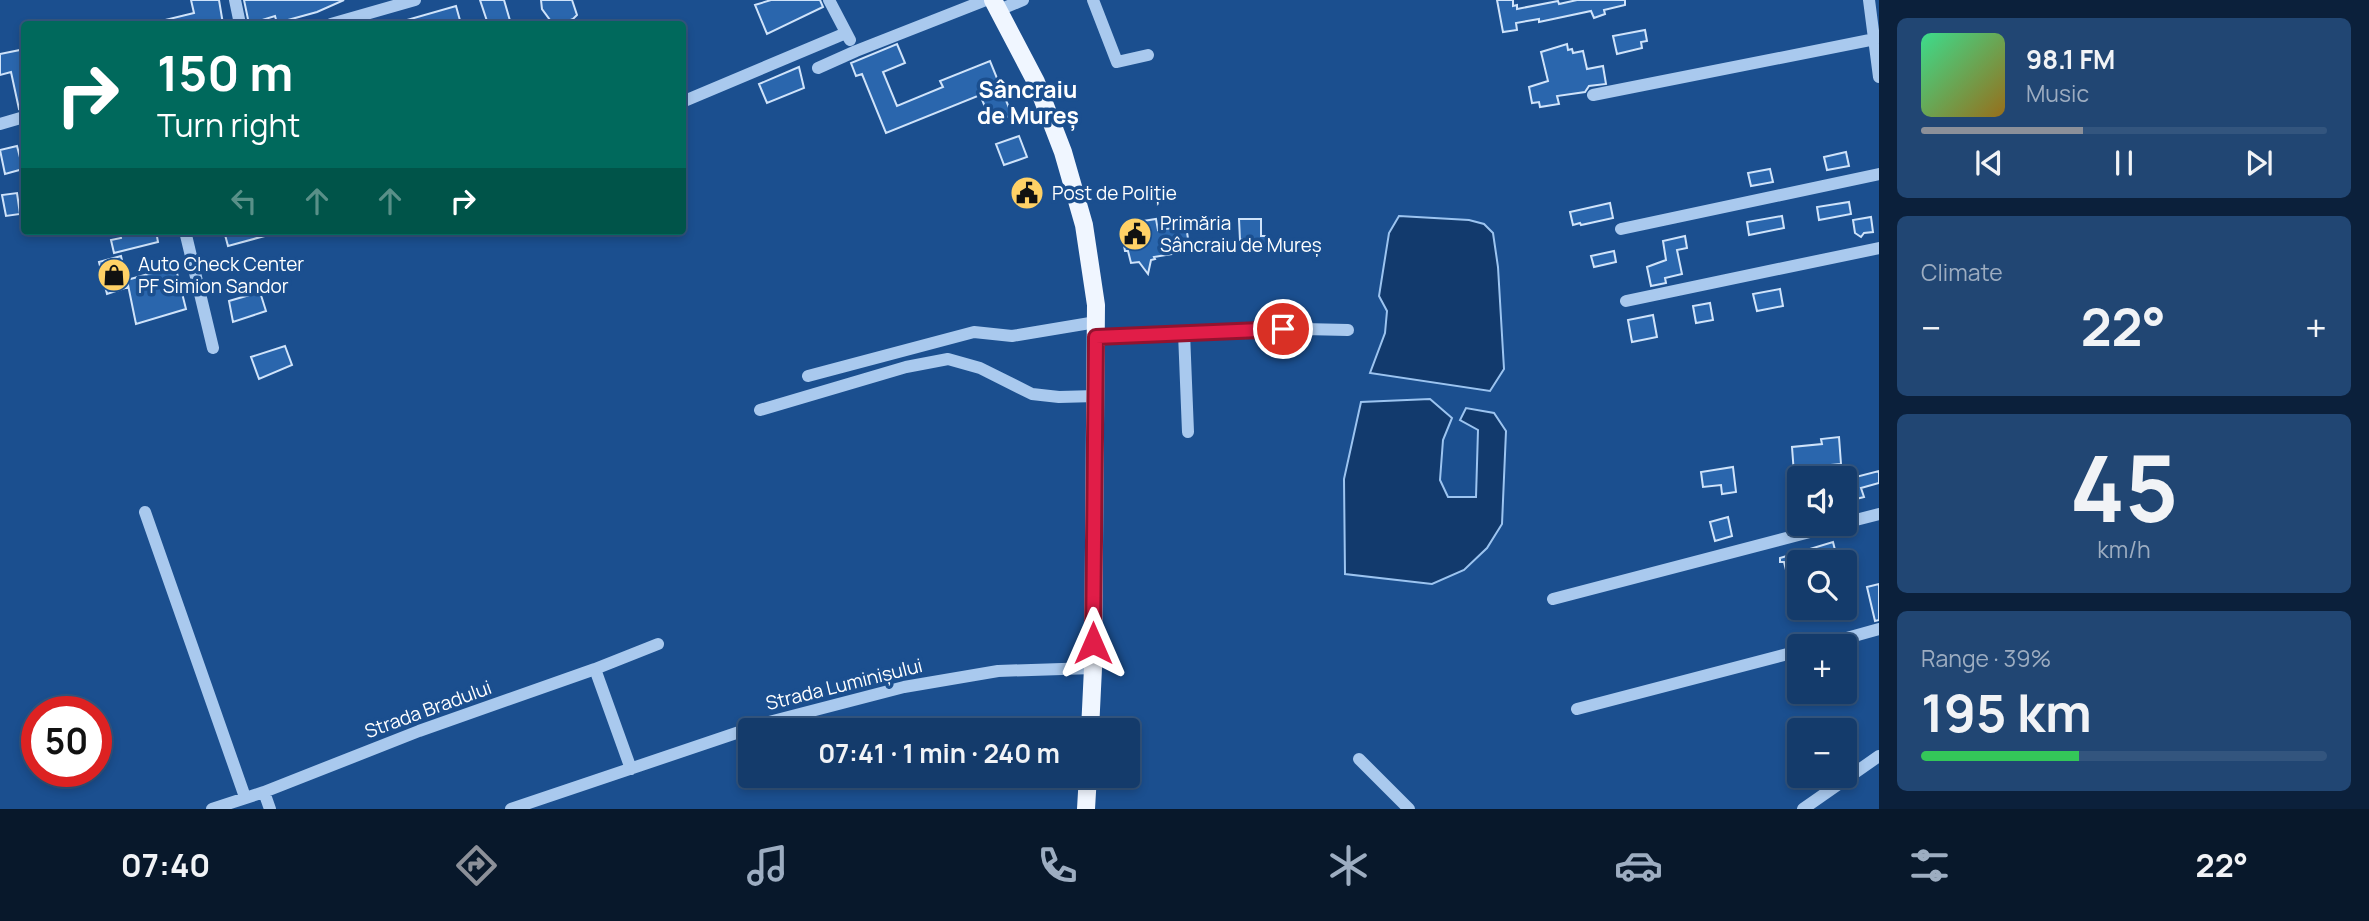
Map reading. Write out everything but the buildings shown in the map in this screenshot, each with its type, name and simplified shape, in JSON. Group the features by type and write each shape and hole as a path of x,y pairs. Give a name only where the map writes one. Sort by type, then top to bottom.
{"main road":[{"path":"993,4 1036,82 1063,152 1084,225 1096,305 1091,718"},
{"path":"1086,809 1087,788"}],"street":[{"path":"235,0 239,21"},
{"path":"342,21 415,0"},
{"path":"829,0 856,51"},
{"path":"818,68 856,51 993,4 1023,0"},
{"path":"1093,0 1117,62 1147,55"},
{"path":"1870,0 1879,77"},
{"path":"686,101 846,33"},
{"path":"1593,95 1875,39"},
{"path":"0,124 21,118"},
{"path":"1621,229 1879,174"},
{"path":"186,235 213,348"},
{"path":"1626,301 1879,248"},
{"path":"808,376 974,332 1012,336 1096,330 1348,330"},
{"path":"1184,332 1188,432"},
{"path":"760,410 906,367 948,359 980,369 1032,394 1059,397 1096,396"},
{"path":"145,512 245,797"},
{"path":"1857,520 1879,514"},
{"path":"1553,599 1794,536"},
{"path":"1857,635 1879,629"},
{"name":"Strada Bradului","path":"212,809 658,644"},
{"path":"1577,709 1787,654"},
{"name":"Strada Luminișului","path":"511,809 534,805 769,722 904,687 998,671 1093,668"},
{"path":"595,669 631,769"},
{"path":"1802,809 1879,756"},
{"path":"1359,760 1409,809"},
{"path":"264,792 270,809"}],"water":[{"path":"1399,216 1469,220 1484,224 1493,233 1498,267 1504,369 1490,391 1370,373 1385,333 1387,311 1379,296 1389,233"},
{"path":"1430,399 1452,418 1443,440 1440,480 1448,497 1476,497 1478,430 1460,420 1466,408 1494,413 1506,431 1502,524 1487,548 1464,570 1432,584 1345,574 1344,479 1361,402"}],"place":[{"name":"Post de Poliție","path":"1027,193"},
{"name":"Primăria Sâncraiu de Mureș","path":"1135,234"},
{"name":"Auto Check Center PF Simion Sandor","path":"114,275"}],"district":[{"name":"Sâncraiu de Mureș","path":"1028,103"}],"route":[{"path":"1093,643 1096,337 1283,329"}]}
